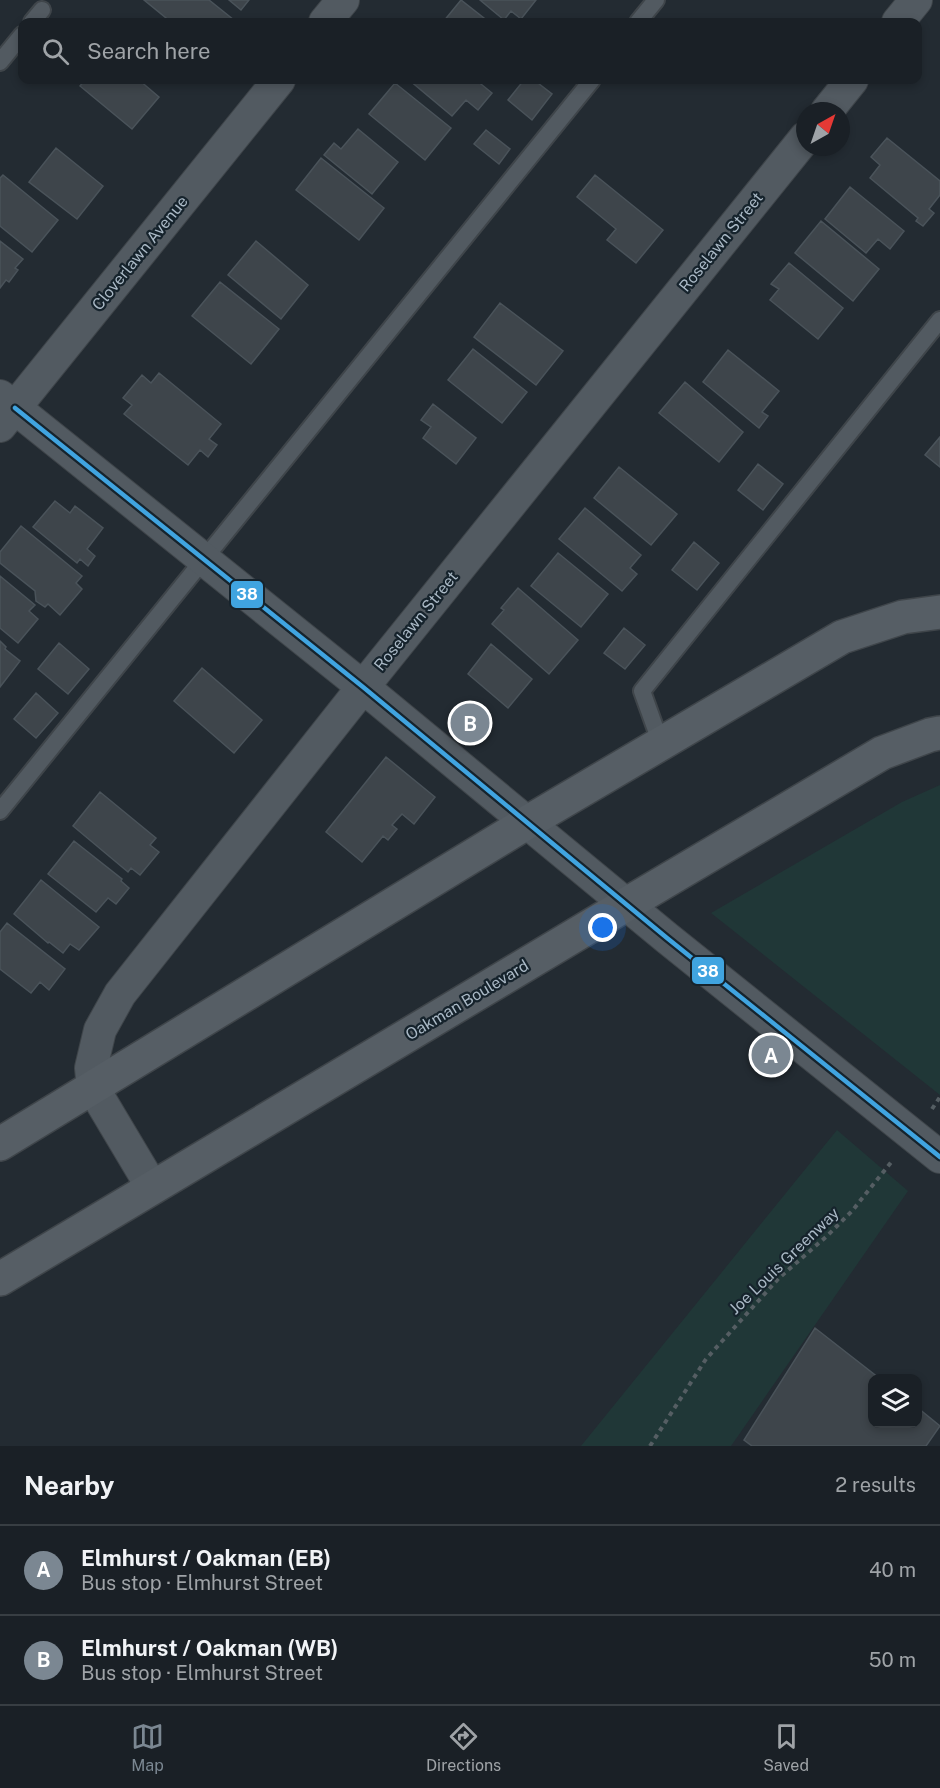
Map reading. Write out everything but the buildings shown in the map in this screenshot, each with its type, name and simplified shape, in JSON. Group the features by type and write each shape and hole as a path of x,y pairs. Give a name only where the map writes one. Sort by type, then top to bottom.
{"street":[{"path":"328,18 344,0"},
{"path":"901,18 916,0"},
{"name":"Cloverlawn Avenue","path":"5,410 276,84"},
{"path":"834,102 849,84"},
{"name":"Roselawn Street","path":"93,1088 91,1068 100,1030 120,994 363,687 796,149"},
{"path":"5,410 204,560 363,687 740,997 940,1157"},
{"path":"0,1144 528,822 842,637 903,617 940,612"},
{"name":"Oakman Boulevard","path":"0,1278 882,753 940,733"},
{"path":"93,1088 152,1187"}],"lane":[{"path":"641,18 656,0"},
{"path":"0,62 18,40"},
{"path":"0,811 589,84"},
{"path":"660,744 642,691 940,320"}],"path":[{"name":"Joe Louis Greenway","path":"650,1446 706,1359 779,1278 852,1211 914,1136 940,1097"}],"green space":[{"path":"940,785 940,1095 711,913 902,802"},
{"path":"837,1130 908,1191 731,1446 581,1446"}],"transit line":[{"name":"38","path":"15,408 363,687 667,938 940,1157"}],"place":[{"name":"Elmhurst / Oakman (WB)","path":"470,723"},
{"name":"Elmhurst / Oakman (EB)","path":"771,1055"}]}
